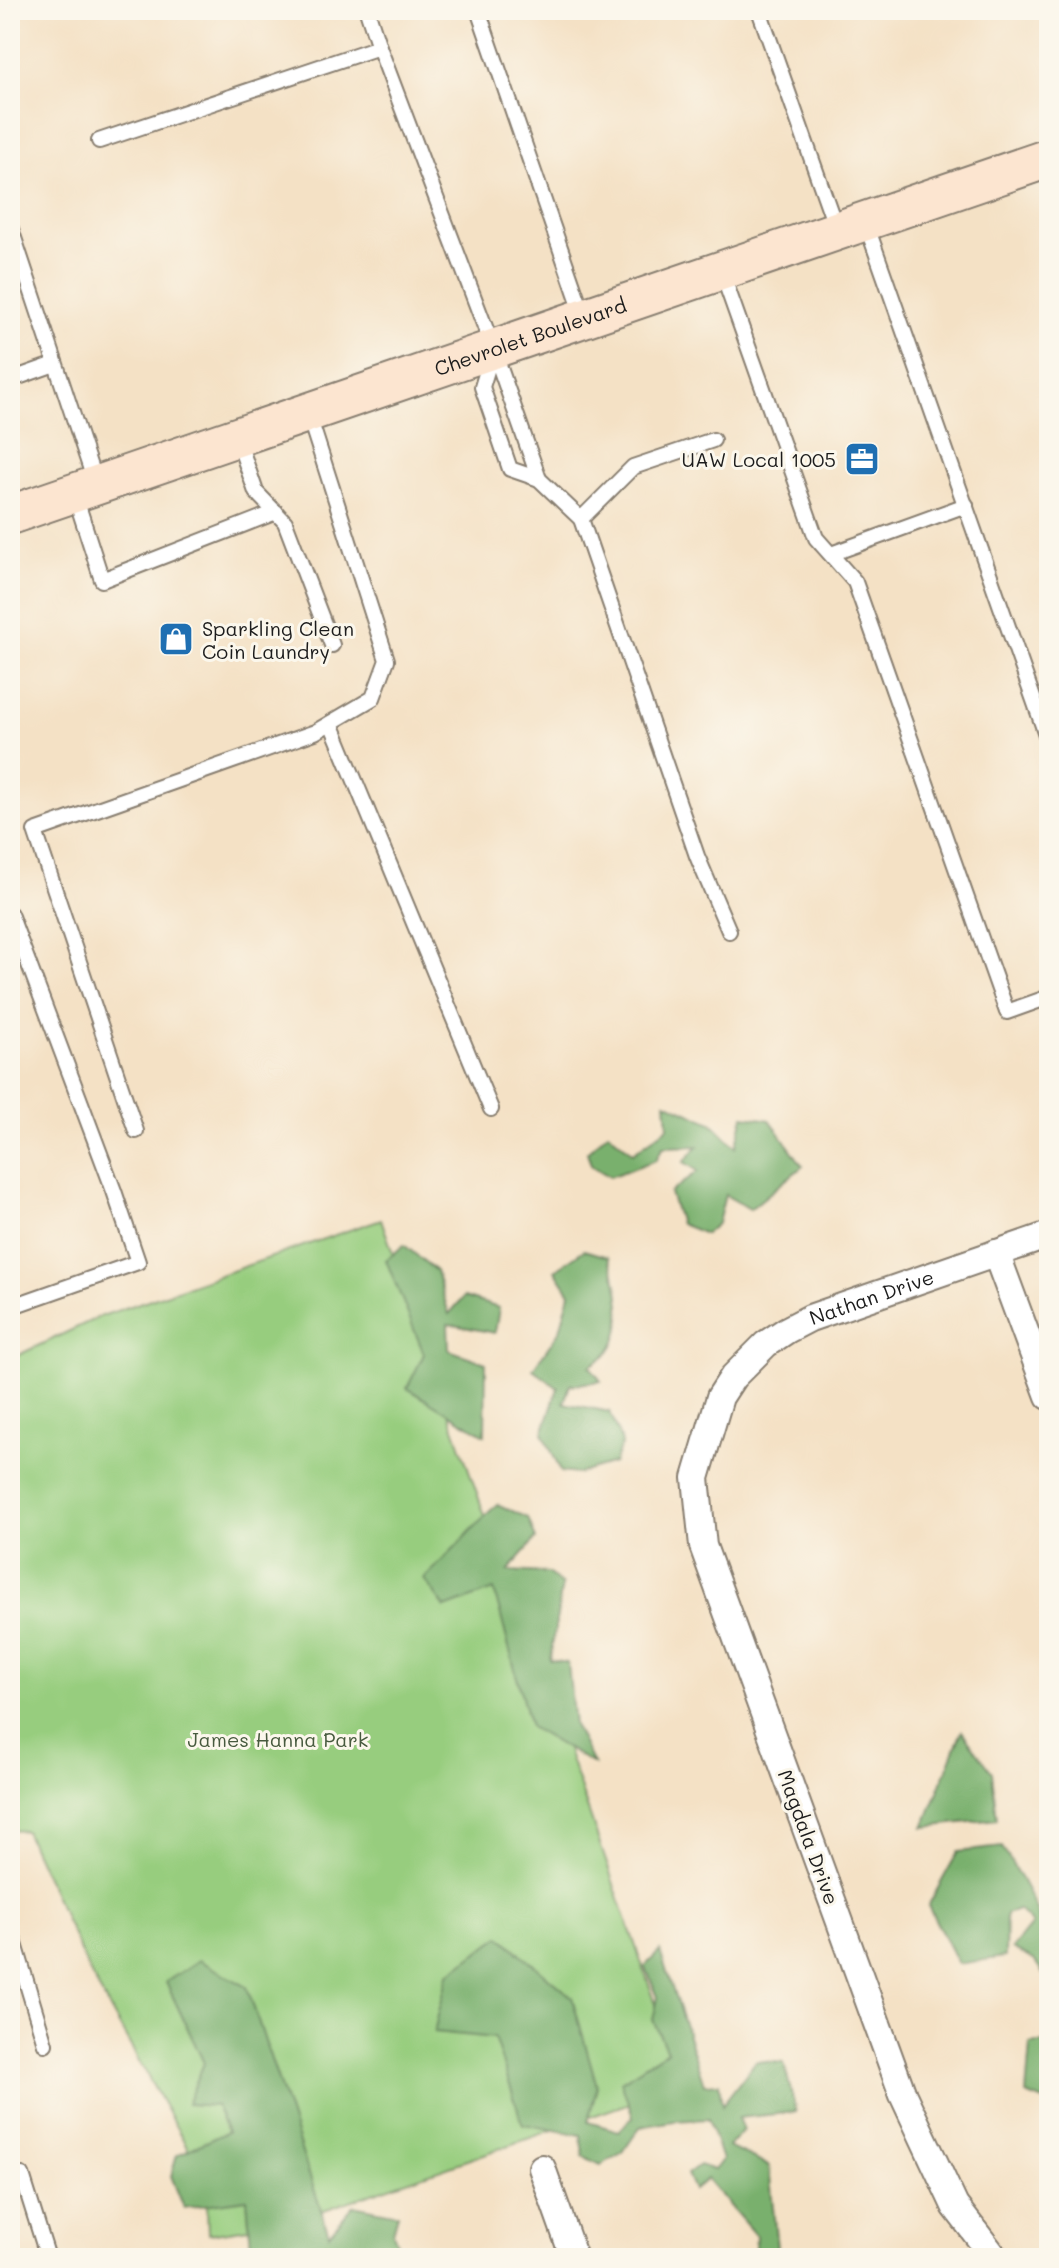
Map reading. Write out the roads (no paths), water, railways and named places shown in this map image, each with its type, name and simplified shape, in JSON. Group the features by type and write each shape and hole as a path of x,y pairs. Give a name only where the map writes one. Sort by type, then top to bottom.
{"main road":[{"name":"Chevrolet Boulevard","path":"10,515 1049,158"}],"street":[{"name":"Nathan Drive","path":"720,1397 749,1360 787,1330 832,1310 1049,1235"},
{"path":"996,1253 1049,1396"},
{"name":"Magdala Drive","path":"720,1397 696,1478 703,1546 903,2095 955,2206 995,2258"},
{"path":"542,2168 574,2258"}],"lane":[{"path":"367,10 539,479"},
{"path":"478,10 584,317"},
{"path":"759,10 966,505 1049,743"},
{"path":"99,141 379,47"},
{"path":"10,226 55,364 85,489 102,580 276,512"},
{"path":"721,270 816,538 855,582 1007,1012 1049,997"},
{"path":"493,348 482,387 510,469 539,479 581,519 697,856 729,931"},
{"path":"10,380 55,364"},
{"path":"136,1131 35,831 315,732 373,698 387,660 308,412"},
{"path":"236,437 256,492 285,522 332,645"},
{"path":"581,519 633,467 713,440"},
{"path":"831,554 966,505"},
{"path":"331,723 491,1109"},
{"path":"10,914 138,1262 10,1307"},
{"path":"10,1927 45,2044"},
{"path":"10,2179 22,2175 48,2258"}],"place":[{"name":"UAW Local 1005","path":"862,459"},
{"name":"Sparkling Clean Coin Laundry","path":"176,639"}],"park label":[{"name":"James Hanna Park","path":"278,1739"}]}
